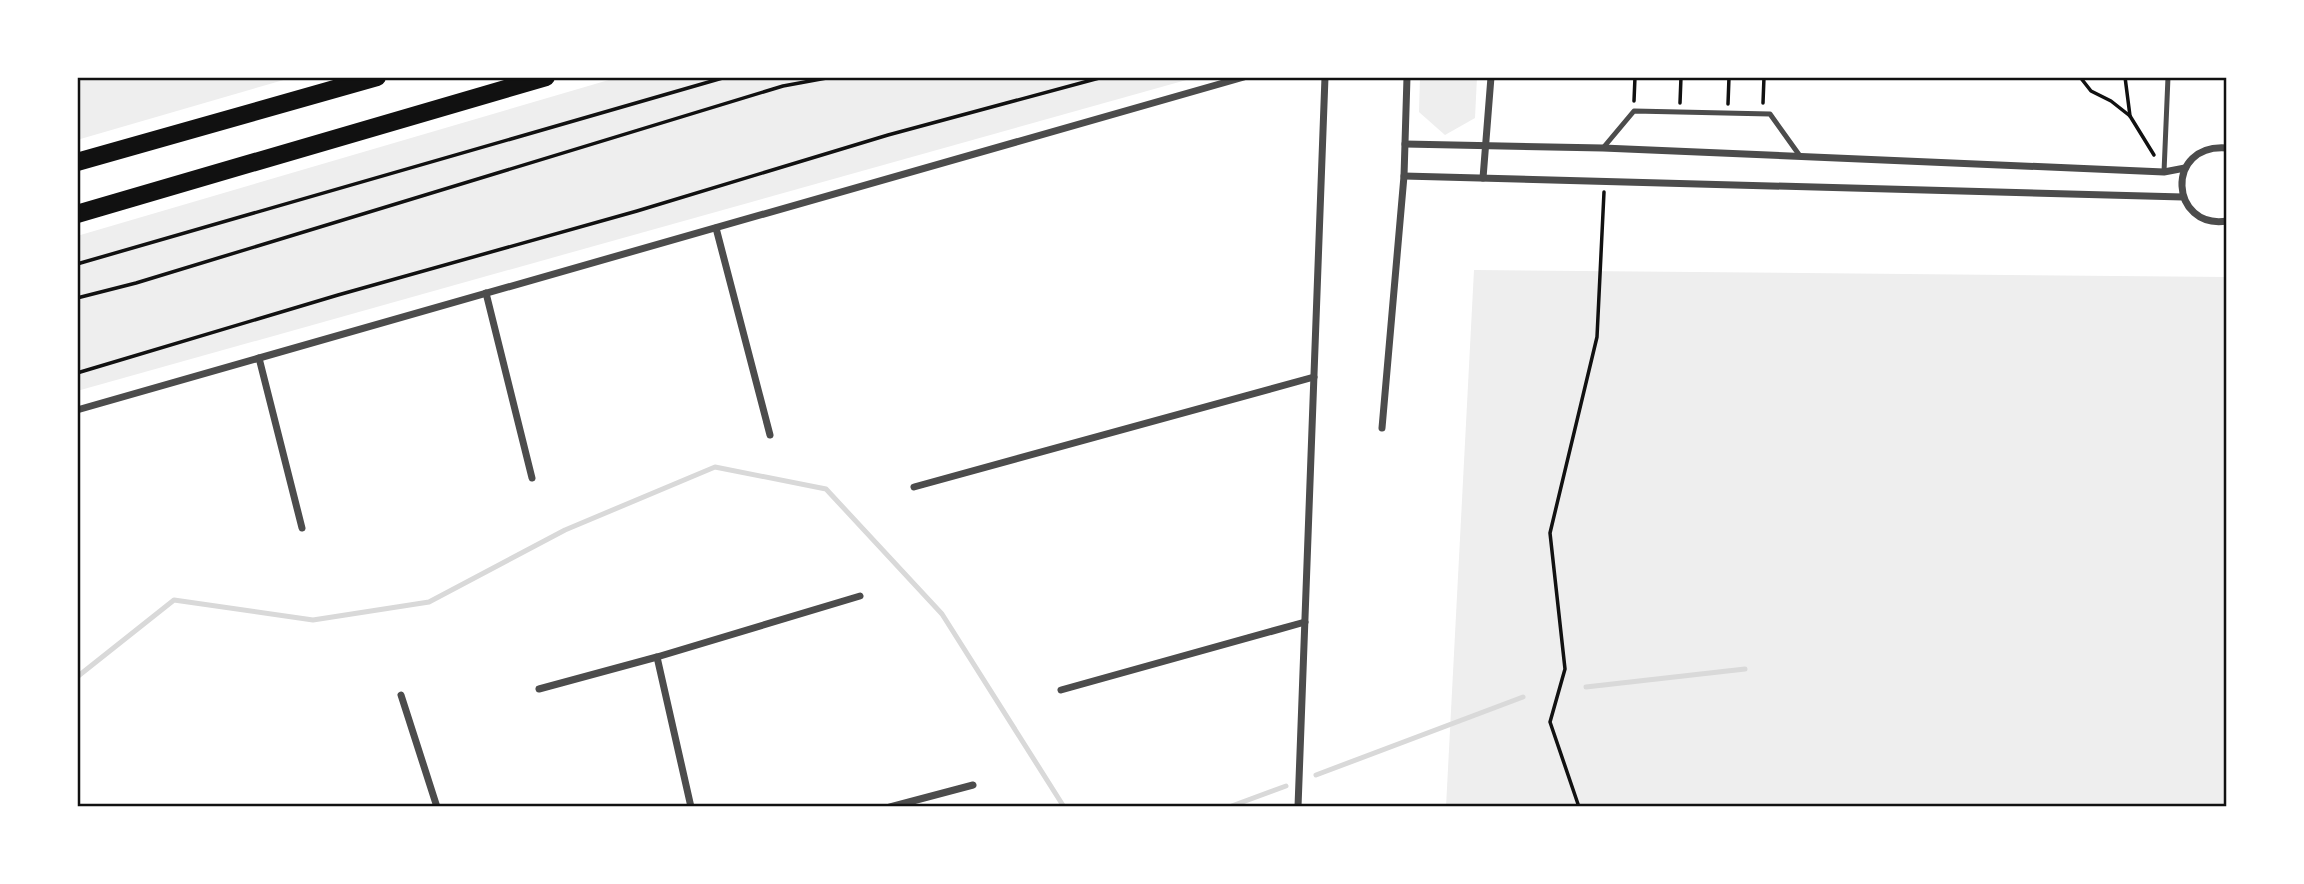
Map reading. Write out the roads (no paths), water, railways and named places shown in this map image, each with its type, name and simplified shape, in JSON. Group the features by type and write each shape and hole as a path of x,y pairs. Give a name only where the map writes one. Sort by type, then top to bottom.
{"main road":[{"path":"77,162 377,77"},
{"path":"77,214 546,77"}],"street":[{"path":"77,410 1244,77"},
{"path":"1298,807 1325,77"},
{"path":"1382,428 1404,176 1407,77"},
{"path":"1483,178 1491,77"},
{"path":"1405,144 1603,148 2164,172 2185,168"},
{"path":"2227,148 2203,151 2192,158 2182,177 2183,197 2197,215 2207,220 2227,221"},
{"path":"1404,176 2183,197"},
{"path":"716,228 770,435"},
{"path":"486,293 532,478"},
{"path":"259,358 302,528"},
{"path":"914,487 1314,377"},
{"path":"539,689 657,657 860,596"},
{"path":"1061,690 1305,622"},
{"path":"657,657 691,807"},
{"path":"401,695 436,807"},
{"path":"890,807 973,785"}],"lane":[{"path":"2164,172 2168,77"},
{"path":"1603,148 1634,111 1770,114 1800,156"}],"waterway":[{"path":"77,677 174,600 313,620 429,602 565,530 715,467 826,489 942,614 1064,807"},
{"path":"1586,687 1745,669"},
{"path":"1316,775 1523,697"},
{"path":"1229,807 1286,786"}]}
